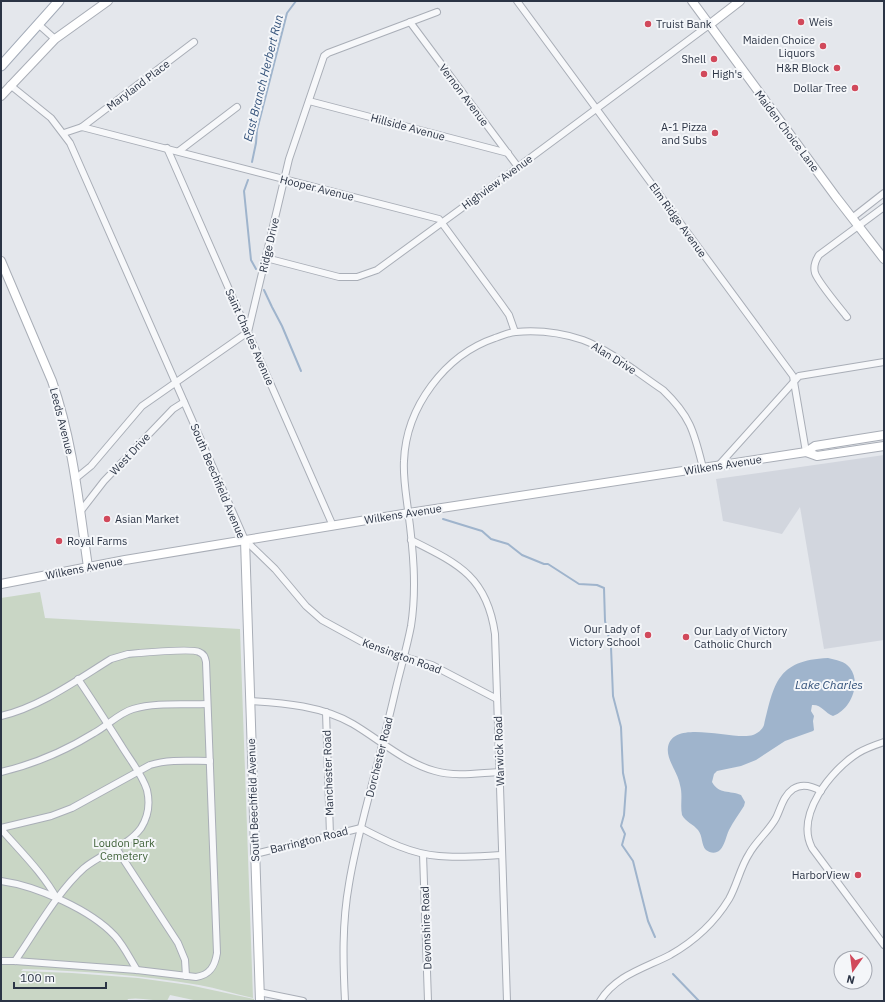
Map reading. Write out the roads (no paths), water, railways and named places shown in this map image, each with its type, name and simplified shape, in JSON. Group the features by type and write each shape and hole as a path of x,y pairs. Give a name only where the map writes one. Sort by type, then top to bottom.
{"main road":[{"path":"1,66 59,1"}],"street":[{"path":"1,96 55,39 108,1"},
{"name":"Elm Ridge Avenue","path":"517,1 793,376 806,452"},
{"name":"Maiden Choice Lane","path":"692,1 884,259"},
{"path":"709,24 740,1"},
{"name":"Ridge Drive","path":"248,332 289,159 324,56 437,12"},
{"name":"Vernon Avenue","path":"410,22 518,167"},
{"path":"38,24 55,39"},
{"name":"Highview Avenue","path":"266,258 339,278 357,277 377,270 709,24"},
{"name":"Maryland Place","path":"82,127 194,42"},
{"name":"South Beechfield Avenue","path":"10,85 51,118 64,133 75,152 245,540 260,1001"},
{"name":"Hillside Avenue","path":"308,101 508,153"},
{"path":"179,152 237,107"},
{"path":"64,133 82,127"},
{"name":"Hooper Avenue","path":"82,127 439,219 502,304 509,315 515,332"},
{"name":"Saint Charles Avenue","path":"167,148 333,526"},
{"path":"852,218 884,193"},
{"path":"847,317 816,276 814,267 819,255 884,207"},
{"name":"Leeds Avenue","path":"1,261 57,396 65,426 75,478 88,567"},
{"path":"75,478 91,466 142,406 248,332"},
{"name":"Alan Drive","path":"409,513 404,475 405,447 413,419 428,391 450,364 472,348 515,332 554,333 584,340 600,348 663,390 688,419 694,432 703,468"},
{"path":"719,465 799,376 884,362"},
{"name":"West Drive","path":"80,512 104,481 173,409 184,402"},
{"name":"Wilkens Avenue","path":"1,584 88,567 409,513 806,452 815,446 884,435"},
{"name":"Wilkens Avenue","path":"806,452 817,456 884,446"},
{"name":"Dorchester Road","path":"345,1001 345,913 353,862 411,627 414,575 409,513"},
{"name":"Kensington Road","path":"245,540 275,570 306,606 322,620 387,652 432,665 497,699"},
{"name":"Warwick Road","path":"411,540 451,560 476,584 489,608 495,634 507,1001"},
{"path":"1,716 30,706 120,655 197,651 205,657 217,953 214,966 211,971 201,976 1,961"},
{"path":"15,961 57,899 75,877 93,861 116,848 135,834 141,828 147,814 147,791 138,772 78,679"},
{"path":"250,701 288,704 326,712 352,723 424,768 449,774 499,772"},
{"path":"1,772 38,762 60,752 133,709 157,706 207,704"},
{"name":"Manchester Road","path":"326,712 330,834"},
{"path":"884,742 859,753 838,768 821,791 812,810 808,821 807,834 808,842 884,945"},
{"path":"57,899 41,873 1,829 52,816 72,808 156,763 210,761"},
{"path":"600,1001 608,990 625,977 690,942 711,922 729,898 749,854 776,818 788,793 800,786 812,786 821,791"},
{"name":"Barrington Road","path":"255,854 330,834 361,828 385,841 423,854 462,857 502,855"},
{"path":"116,848 178,943 185,960 186,976"},
{"name":"Devonshire Road","path":"423,854 428,1001"},
{"path":"1,881 18,885 57,899 93,917 107,928 121,943 137,970"},
{"path":"259,992 303,1001"}],"water":[{"name":"Lake Charles","path":"828,658 846,664 853,674 855,681 854,689 849,702 845,708 833,716 820,707 812,705 811,711 814,716 813,731 785,741 756,760 741,766 717,771 714,774 712,782 718,789 741,795 745,802 729,830 722,848 715,853 706,850 703,846 701,835 698,830 682,815 681,789 679,780 670,761 668,752 668,747 672,738 681,734 692,732 744,736 755,734 761,730 764,725 775,686 788,669 811,660"}],"waterway":[{"name":"East Branch Herbert Run","path":"252,162 257,130 287,13 296,1"},
{"name":"East Branch Herbert Run","path":"248,180 244,191 251,260 256,269"},
{"name":"East Branch Herbert Run","path":"264,290 282,326 301,371"},
{"name":"East Branch Herbert Run","path":"443,519 482,531 491,539 508,544 522,555 544,564 548,564 579,584 597,585 604,588 605,621 611,647 613,696 621,727 623,773 626,787 624,815 621,826 625,834 622,845 633,861 648,921 655,937"},
{"name":"East Branch Herbert Run","path":"673,974 699,1001"}],"place":[{"name":"Weis","path":"801,22"},
{"name":"Truist Bank","path":"648,24"},
{"name":"Maiden Choice Liquors","path":"823,46"},
{"name":"Shell","path":"714,59"},
{"name":"H&R Block","path":"837,68"},
{"name":"High's","path":"704,74"},
{"name":"Dollar Tree","path":"855,88"},
{"name":"A-1 Pizza and Subs","path":"715,133"},
{"name":"Asian Market","path":"107,519"},
{"name":"Royal Farms","path":"59,541"},
{"name":"Our Lady of Victory School","path":"648,635"},
{"name":"Our Lady of Victory Catholic Church","path":"686,637"},
{"name":"HarborView","path":"858,875"}],"park label":[{"name":"Loudon Park Cemetery","path":"124,849"}]}
